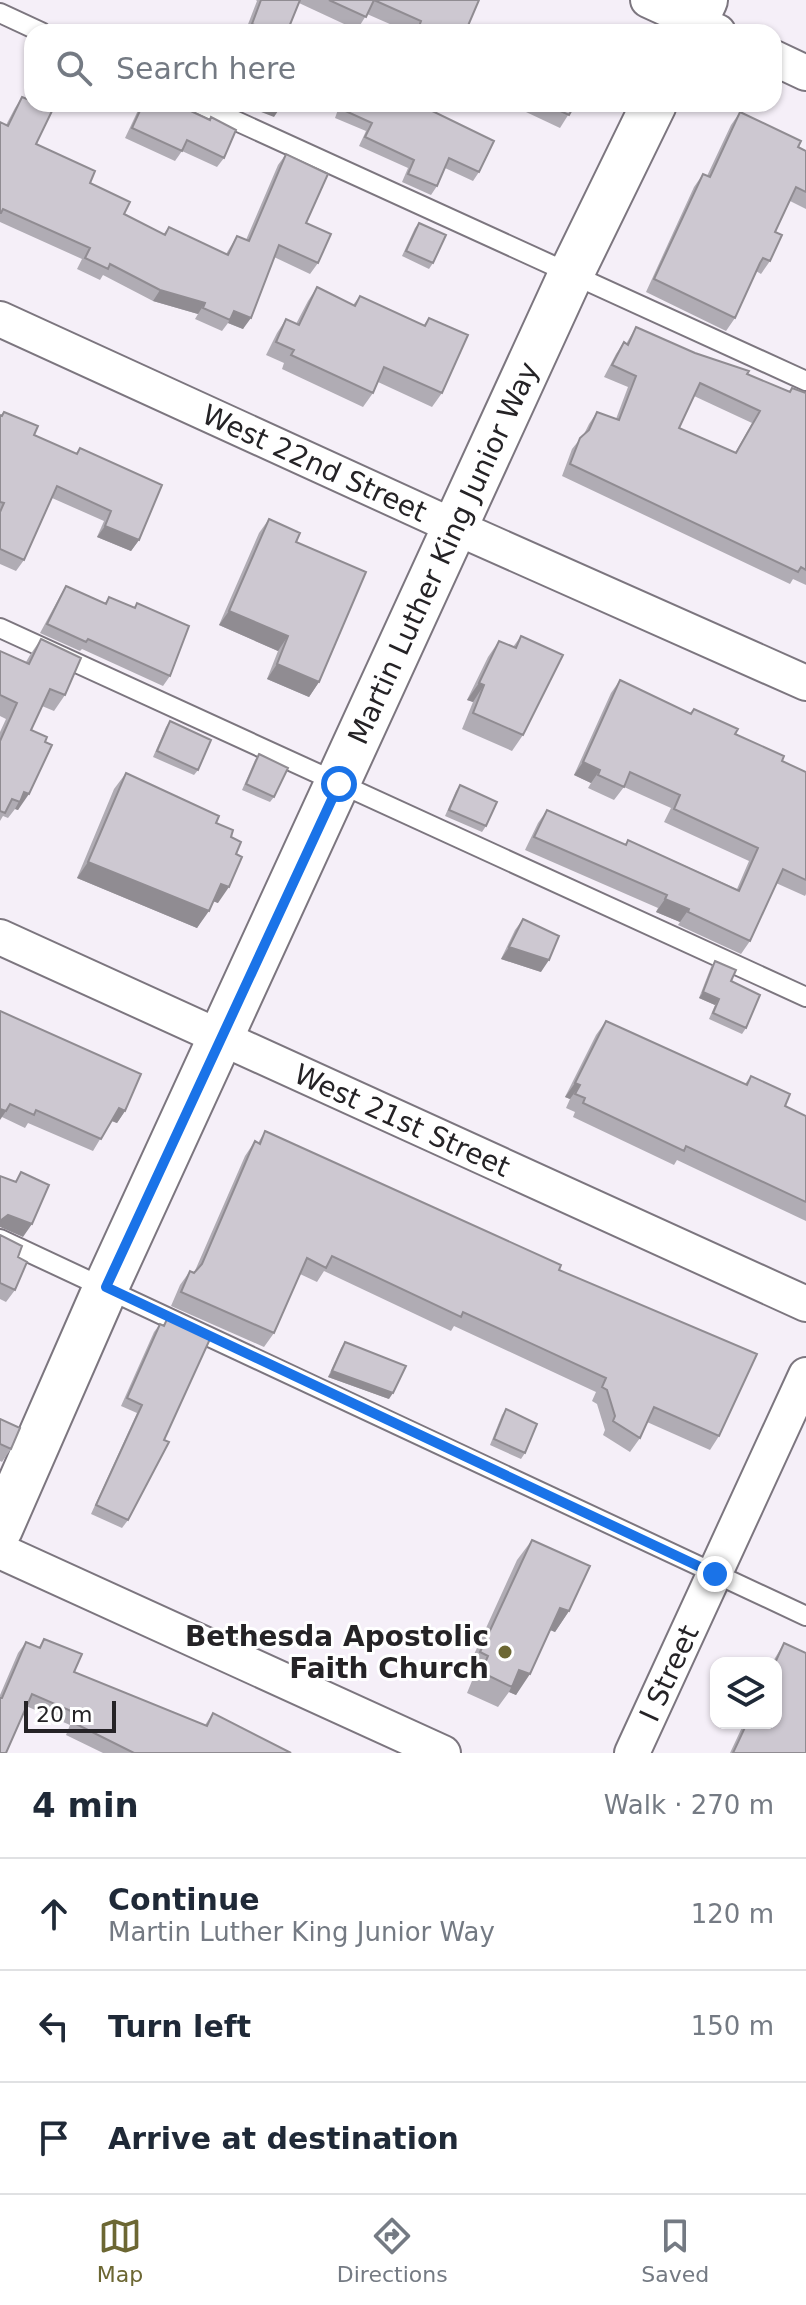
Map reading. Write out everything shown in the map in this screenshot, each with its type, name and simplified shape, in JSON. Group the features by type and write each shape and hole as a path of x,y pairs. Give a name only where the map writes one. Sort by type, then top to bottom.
{"main road":[{"name":"Martin Luther King Junior Way","path":"0,1529 221,1036 571,274 650,112"}],"street":[{"path":"648,0 702,21"},
{"path":"782,62 806,73"},
{"name":"West 22nd Street","path":"0,319 806,683"},
{"name":"West 21st Street","path":"0,937 806,1304"},
{"name":"I Street","path":"632,1753 806,1375"},
{"path":"0,1551 443,1753"}],"lane":[{"path":"0,13 24,24"},
{"path":"217,112 806,381"},
{"path":"0,628 806,997"},
{"path":"0,1239 806,1616"}],"building":[{"path":"261,0 300,0 290,24 252,24"},
{"path":"329,0 374,0 366,17"},
{"path":"374,0 479,0 469,24 420,24 421,21"},
{"path":"22,97 24,112 52,112 36,144 95,171 90,183 130,202 124,214 165,235 169,227 228,255 237,236 249,241 286,154 328,174 306,223 331,234 318,263 279,245 251,318 234,311 230,320 203,308 205,303 160,290 110,264 108,269 85,258 90,248 3,209 0,213 0,122 8,126"},
{"path":"139,112 193,112 236,130 224,158 187,140 182,151 132,128"},
{"path":"348,112 434,112 494,141 479,172 449,158 437,186 408,174 414,160 365,137 372,123"},
{"path":"740,112 801,141 798,147 806,151 806,192 796,187 775,232 782,235 770,261 763,258 735,318 654,279 703,174 710,177"},
{"path":"419,223 446,235 433,263 406,251"},
{"path":"317,287 355,306 360,296 425,326 429,318 468,335 442,393 384,367 373,393 291,355 294,350 276,342 286,319 299,325"},
{"path":"636,327 695,353 749,371 747,374 790,392 792,388 806,393 806,570 801,567 798,572 570,464 580,438 589,430 597,412 619,420 636,376 612,365 624,342 628,345","holes":["700,383 760,411 736,453 679,428"]},
{"path":"4,412 38,426 34,435 77,454 80,448 162,485 139,540 105,526 111,511 57,486 24,560 0,549 0,512 4,503 0,502 0,415"},
{"path":"269,519 300,533 296,542 366,572 319,682 277,664 288,636 229,611"},
{"path":"66,586 106,604 109,597 135,608 137,603 189,626 170,676 47,624"},
{"path":"521,636 563,655 523,735 473,713 484,685 479,683 499,641 516,648"},
{"path":"41,639 81,658 65,695 50,689 31,730 47,737 45,742 52,745 29,794 24,792 20,802 12,799 5,813 0,811 0,741 17,703 0,695 0,651 29,664"},
{"path":"620,680 691,714 694,709 738,729 735,734 784,756 782,761 806,772 806,880 783,869 750,941 688,912 689,909 665,899 667,895 534,837 547,810 626,845 628,840 739,891 758,848 674,809 680,795 630,772 624,787 598,775 600,770 583,762"},
{"path":"170,721 211,740 198,770 157,751"},
{"path":"259,754 288,768 274,797 246,784"},
{"path":"126,773 219,816 216,823 233,830 231,837 241,842 236,854 242,857 229,887 221,884 209,911 88,862"},
{"path":"460,785 497,802 486,826 449,810"},
{"path":"523,919 559,936 549,960 509,947"},
{"path":"715,961 736,970 731,981 760,995 746,1028 713,1013 719,999 703,992"},
{"path":"0,1011 141,1074 125,1111 119,1108 101,1139 36,1110 34,1115 10,1104 6,1111 0,1109"},
{"path":"606,1021 747,1085 751,1076 790,1094 785,1106 806,1116 806,1202 686,1146 684,1151 583,1103 585,1098 575,1094 580,1085 575,1083"},
{"path":"265,1131 561,1265 559,1270 757,1354 719,1436 654,1407 640,1438 613,1421 615,1416 607,1390 602,1387 606,1378 463,1312 461,1317 332,1256 326,1268 307,1258 274,1333 181,1292 190,1271 194,1273 202,1264 255,1141 260,1144"},
{"path":"21,1172 49,1185 32,1224 8,1215 0,1221 0,1176 16,1182"},
{"path":"0,1235 22,1246 18,1257 27,1262 15,1290 0,1283"},
{"path":"167,1319 210,1339 164,1440 169,1442 128,1520 96,1505 142,1405 127,1398 160,1324 164,1326"},
{"path":"345,1342 406,1366 393,1393 332,1371"},
{"path":"506,1409 537,1424 525,1453 494,1439"},
{"path":"0,1419 20,1428 11,1449 0,1444"},
{"name":"Bethesda Apostolic Faith Church","path":"532,1540 590,1566 569,1611 560,1608 530,1674 519,1670 512,1687 481,1672 488,1656 480,1652"},
{"path":"44,1639 82,1654 74,1672 207,1726 213,1713 291,1753 134,1753 74,1723 78,1714 32,1694 6,1753 0,1753 0,1698 26,1642 40,1648"},
{"path":"784,1643 806,1653 806,1753 733,1753 744,1729 782,1729 782,1657 778,1657"}],"place":[{"name":"Bethesda Apostolic Faith Church","path":"505,1652"}],"route":[{"path":"339,784 106,1287 715,1574"}]}
